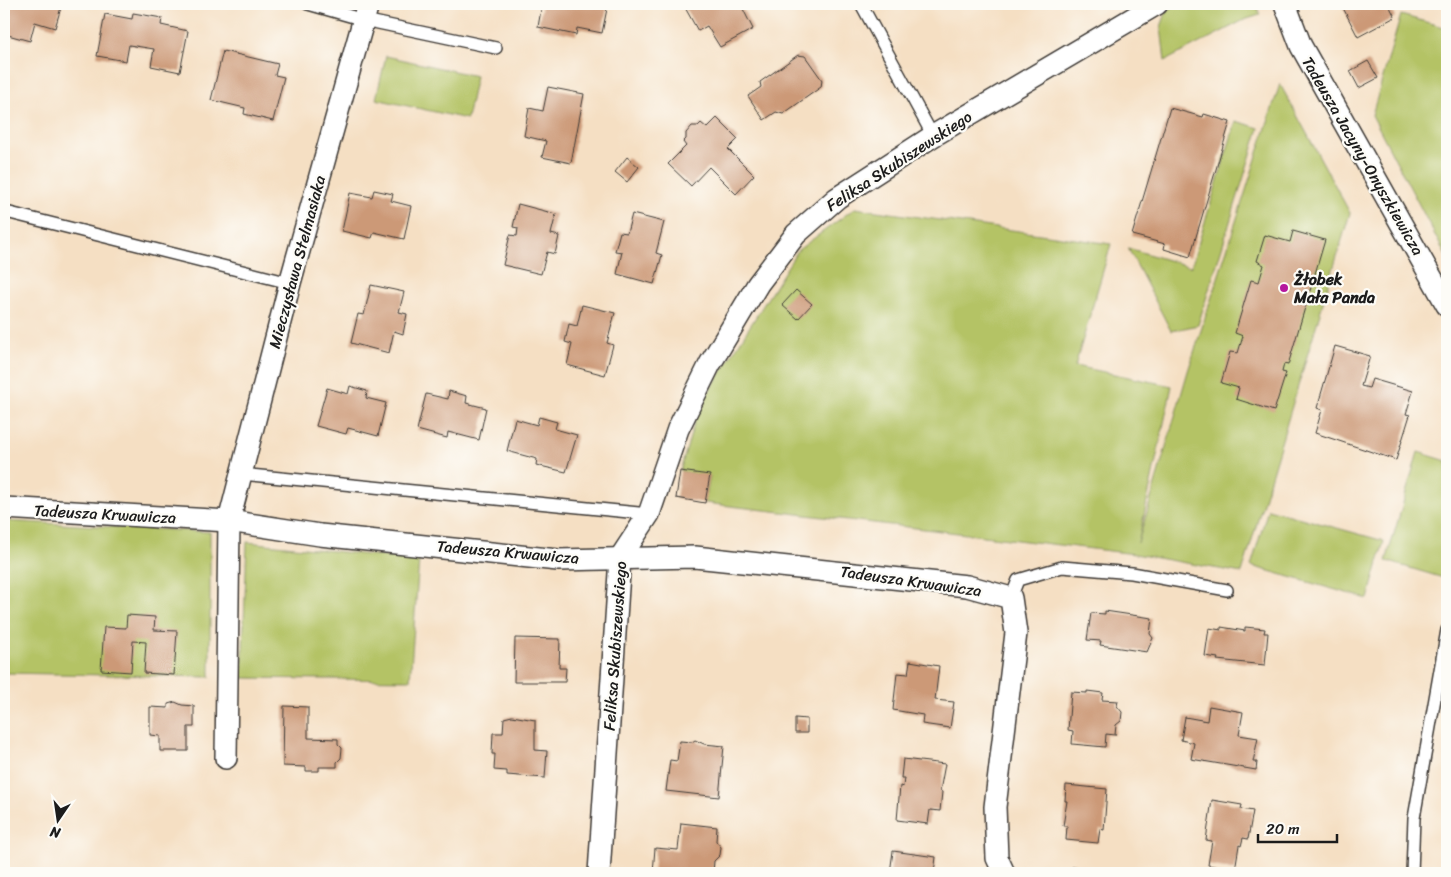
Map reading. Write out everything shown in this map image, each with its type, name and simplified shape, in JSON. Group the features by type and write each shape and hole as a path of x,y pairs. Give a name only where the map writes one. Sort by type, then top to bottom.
{"street":[{"name":"Feliksa Skubiszewskiego","path":"599,873 620,558 649,514 678,429 710,364 758,284 796,234 837,198 933,136 1157,4"},
{"name":"Tadeusza Jacyny-Onyszkiewicza","path":"1285,4 1301,46 1447,305"},
{"name":"Mieczysława Stelmasiaka","path":"226,758 228,521 290,283 366,12"},
{"name":"Tadeusza Krwawicza","path":"4,508 228,521 320,535 558,560 695,557 966,586 1011,598"},
{"path":"1004,873 997,858 995,807 1016,633 1011,598"}],"lane":[{"path":"308,4 366,12 496,48"},
{"path":"861,4 933,136"},
{"path":"6,212 290,283"},
{"path":"241,474 649,514"},
{"path":"1011,598 1018,580 1062,567 1132,573 1227,590"},
{"path":"1412,873 1414,818 1447,630"}],"green space":[{"path":"1178,4 1256,4 1260,15 1244,20 1165,61 1161,27 1167,10"},
{"path":"1401,15 1447,28 1447,258 1372,115"},
{"path":"386,56 476,76 467,119 376,99"},
{"path":"1280,84 1350,213 1242,573 1135,554 705,503 710,476 680,471 699,407 798,250 855,208 1111,244 1075,366 1172,386 1138,543 1188,371"},
{"path":"1236,121 1259,128 1198,325 1171,331 1128,248 1191,267"},
{"path":"1418,452 1447,461 1447,579 1386,561"},
{"path":"1268,509 1384,541 1368,599 1251,566"},
{"path":"4,521 210,532 210,677 4,673"},
{"path":"247,542 419,560 410,680 242,678"}],"building":[{"path":"4,4 62,4 55,28 35,22 30,41 4,34"},
{"path":"542,4 608,4 602,33 577,28 576,35 538,27"},
{"path":"683,4 734,4 736,8 741,5 753,29 720,47 707,26 698,31"},
{"path":"1341,4 1392,4 1389,5 1395,17 1358,37"},
{"path":"133,13 162,18 161,25 188,31 180,72 151,66 154,49 129,45 126,61 97,56 105,14 132,19"},
{"path":"223,51 278,64 275,75 284,77 273,121 244,114 245,108 211,100"},
{"path":"798,55 805,56 822,80 821,87 783,114 776,112 764,120 748,96 761,87 760,82"},
{"path":"1368,61 1378,78 1359,88 1350,71"},
{"path":"548,87 584,94 571,163 542,157 546,141 524,136 529,108 543,111"},
{"path":"1170,108 1203,117 1204,114 1230,122 1190,257 1164,249 1165,244 1132,235"},
{"path":"717,118 738,139 728,149 754,175 736,194 709,167 691,186 668,164 686,146 683,142 686,139 686,133 692,126 698,126 701,123 707,128"},
{"path":"627,157 639,167 627,182 615,172"},
{"path":"374,190 393,194 391,201 411,206 404,239 374,232 372,238 342,231 350,193 372,197"},
{"path":"518,204 556,214 551,234 559,236 555,254 547,252 541,274 503,265 510,235 517,236 518,228 513,227"},
{"path":"632,214 664,222 656,253 662,255 654,284 617,274 622,252 615,251 620,232 627,233"},
{"path":"1293,231 1325,240 1288,365 1284,364 1282,372 1286,373 1274,411 1236,399 1239,388 1221,383 1230,352 1238,353 1243,336 1235,333 1251,280 1259,282 1264,265 1257,261 1265,235 1290,242"},
{"path":"371,285 404,292 399,312 407,314 403,334 394,331 389,353 351,343 358,314 364,315"},
{"path":"796,290 812,304 798,319 782,305"},
{"path":"582,305 615,313 607,343 613,345 605,375 567,365 572,344 565,342 569,324 577,326"},
{"path":"1335,346 1370,356 1361,386 1369,388 1372,379 1413,391 1406,414 1410,415 1396,460 1315,433 1322,410 1317,408"},
{"path":"350,386 367,391 366,398 386,403 378,436 348,428 346,434 316,426 327,388 348,394"},
{"path":"449,391 467,396 466,403 486,408 479,440 448,432 447,438 417,430 426,394 448,399"},
{"path":"539,417 557,422 555,429 577,435 566,472 536,465 537,459 507,451 515,419 537,425"},
{"path":"680,471 710,475 705,503 676,498"},
{"path":"1105,611 1152,618 1150,634 1153,638 1147,652 1100,645 1101,641 1087,640 1091,613 1105,614"},
{"path":"127,615 155,617 154,630 177,631 174,675 144,673 146,642 133,641 131,672 101,670 104,627 126,628"},
{"path":"1221,627 1245,631 1245,627 1265,629 1264,633 1268,633 1265,665 1217,660 1218,658 1205,656 1209,628 1221,630"},
{"path":"515,638 560,639 559,668 566,668 565,682 514,682"},
{"path":"910,661 939,666 935,700 954,702 950,728 922,724 923,715 893,710 897,673 908,674"},
{"path":"1087,691 1103,693 1102,700 1118,701 1117,706 1122,712 1121,721 1116,725 1115,735 1106,734 1105,747 1072,744 1073,731 1068,730 1071,692 1087,693"},
{"path":"175,702 194,706 194,727 188,727 188,751 160,751 160,736 150,735 150,707 168,708 168,704"},
{"path":"284,706 308,707 308,738 338,739 338,744 342,748 341,758 337,762 337,767 319,767 319,771 306,771 306,767 283,766"},
{"path":"1209,706 1243,712 1239,735 1258,738 1253,762 1257,762 1256,770 1191,759 1194,743 1181,740 1185,717 1207,721"},
{"path":"512,716 535,720 535,750 547,751 545,778 507,775 507,771 494,770 495,754 492,754 493,733 503,733 504,718"},
{"path":"795,718 807,719 807,733 795,733"},
{"path":"695,740 704,744 724,746 719,797 666,791 670,760 677,761 680,741 692,742"},
{"path":"903,759 945,764 940,791 942,792 940,811 930,810 928,824 897,820 900,786 903,787 904,778 901,778"},
{"path":"1066,785 1107,789 1104,830 1100,829 1098,843 1066,840 1067,826 1063,826 1067,801 1065,801"},
{"path":"1212,800 1242,805 1241,809 1253,811 1248,839 1243,838 1241,846 1239,845 1235,870 1208,865 1212,841 1206,840"},
{"path":"681,823 717,827 716,841 721,847 720,855 714,861 713,873 653,873 655,848 678,850"},
{"path":"893,851 936,857 934,873 890,873"},
{"path":"1072,867 1114,871 1114,873 1071,873"}],"place":[{"name":"Żłobek Mała Panda","path":"1284,288"}]}
